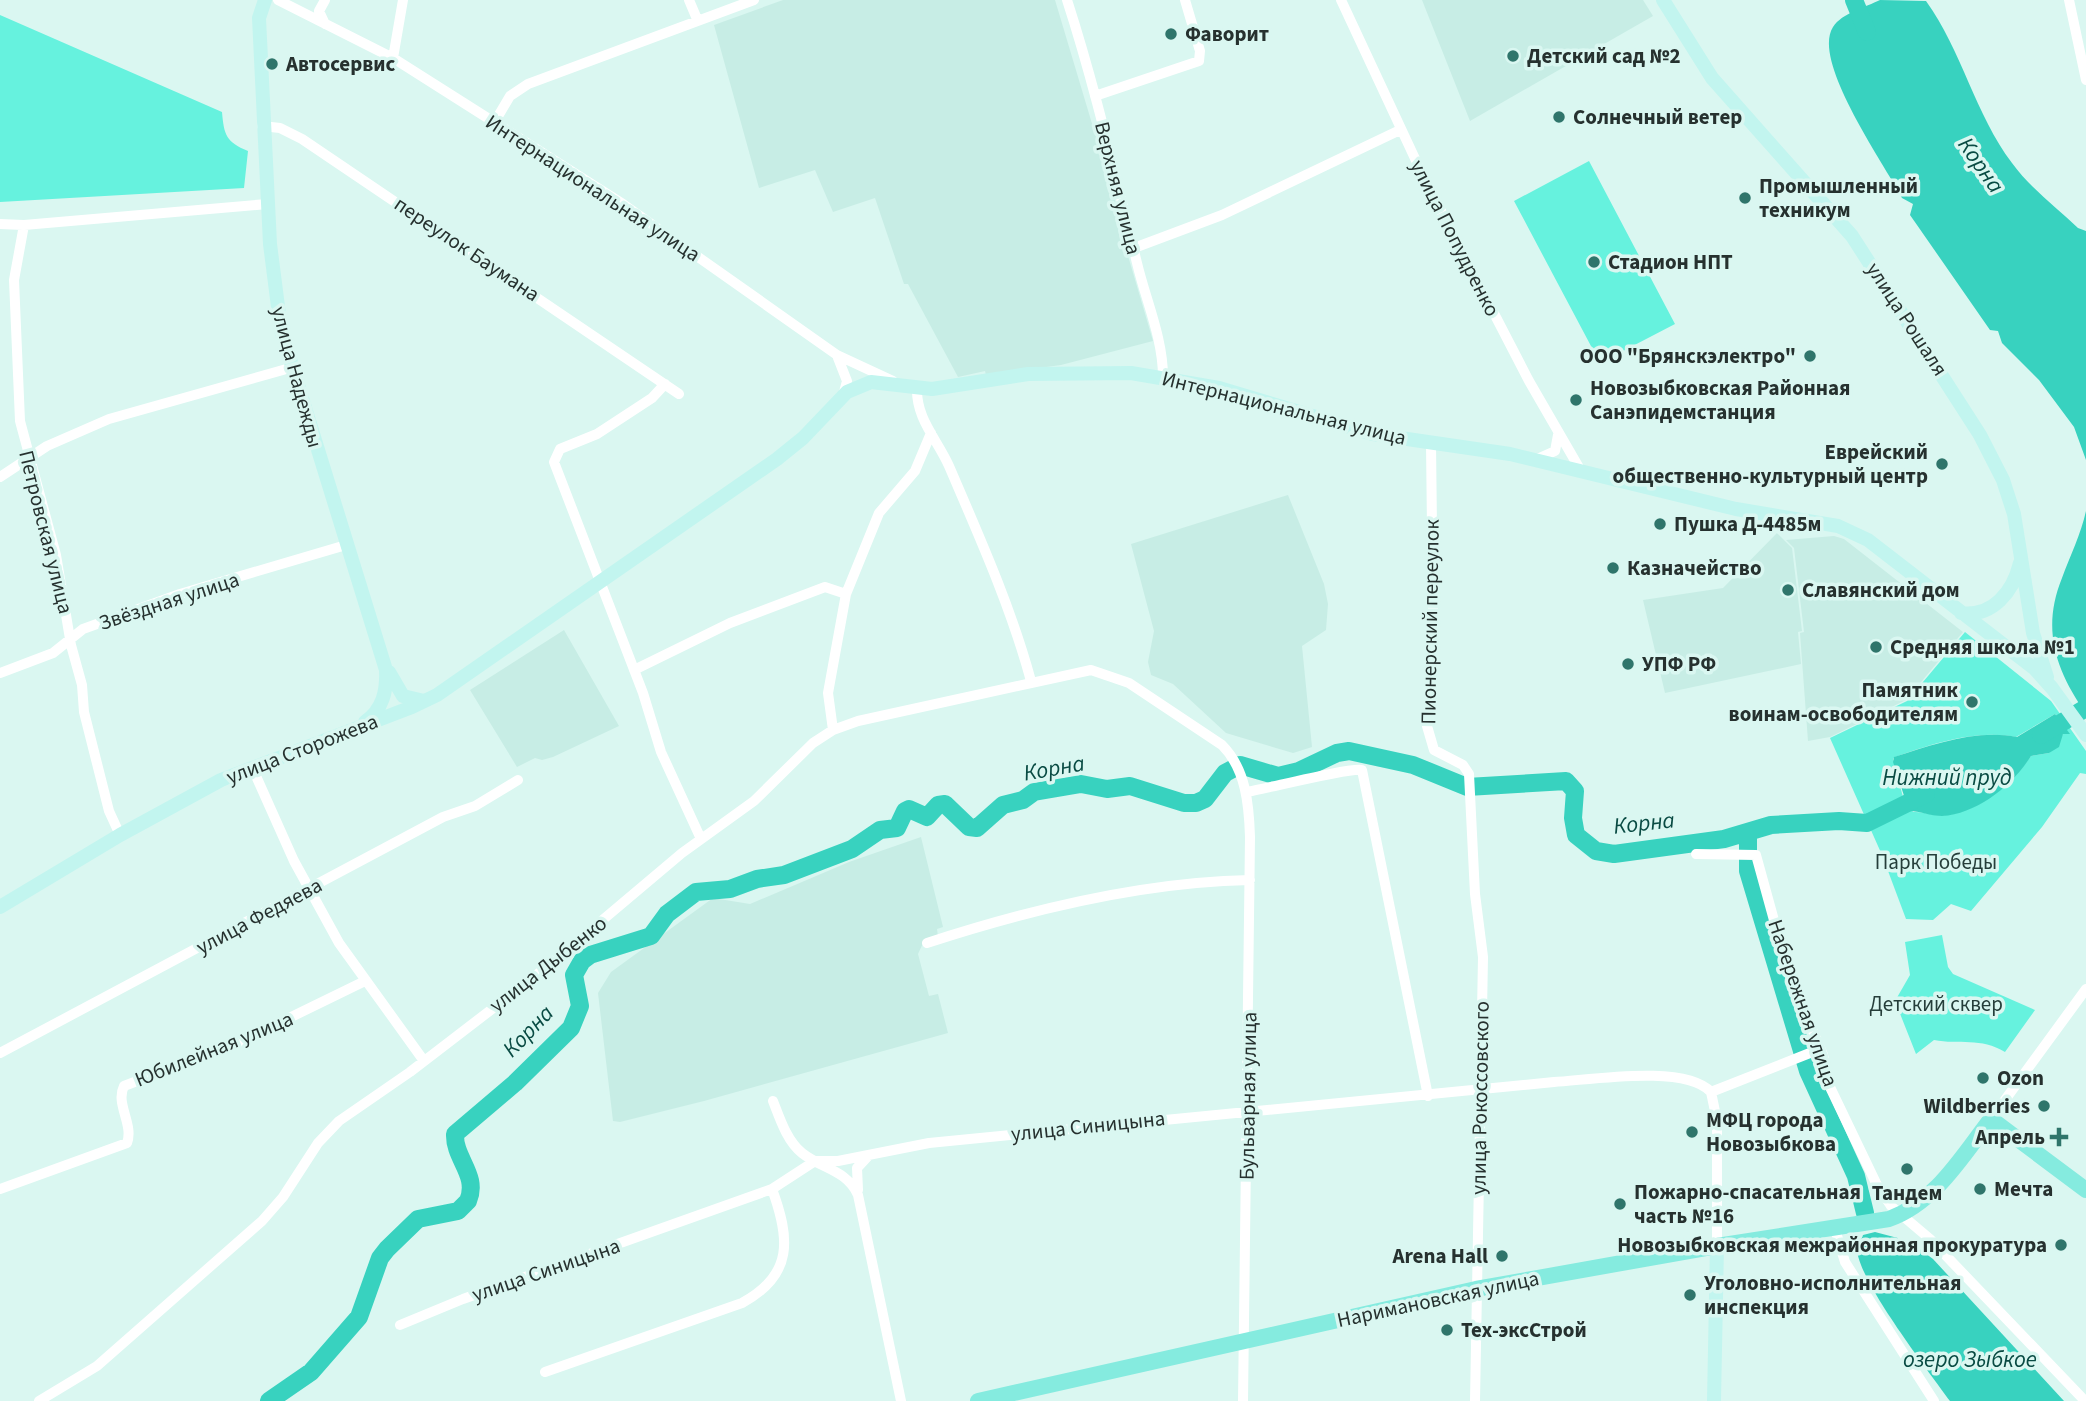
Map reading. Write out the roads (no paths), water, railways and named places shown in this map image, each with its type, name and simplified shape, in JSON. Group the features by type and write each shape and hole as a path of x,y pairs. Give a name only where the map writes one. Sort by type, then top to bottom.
{"main road":[{"path":"1901,1215 1918,1204 1938,1185 1991,1119 2086,1190"},
{"name":"Наримановская улица","path":"978,1401 1476,1289 1717,1246 1835,1229 1901,1215"}],"street":[{"name":"улица Надежды","path":"265,0 259,18 267,204 274,280 290,368 384,661 400,693 415,701 428,700"},
{"name":"Интернациональная улица","path":"278,0 393,58 623,204 837,355 910,386"},
{"path":"325,0 319,11 327,26"},
{"path":"393,58 403,0"},
{"path":"689,0 697,19"},
{"path":"494,123 510,96 528,84 754,0"},
{"name":"Верхняя улица","path":"1067,0 1096,96 1133,248 1162,351 1163,377"},
{"path":"1096,96 1199,61 1200,51 1185,0"},
{"name":"улица Попудренко","path":"1341,0 1400,130 1555,429 1581,471"},
{"name":"улица Рошаля","path":"1663,0 1719,87 1852,236 1945,376 2003,480 2021,555 2036,648 2056,693"},
{"path":"2069,0 2086,80"},
{"name":"переулок Баумана","path":"262,126 280,128 302,139 679,394"},
{"path":"1133,248 1222,215 1400,130"},
{"path":"0,224 24,225 267,204"},
{"name":"Петровская улица","path":"24,225 16,265 14,300 19,357 20,421 56,555 70,640 82,685 84,712 112,819 120,835"},
{"path":"837,355 847,381 843,396"},
{"path":"0,477 47,446 119,415 290,368"},
{"name":"Интернациональная улица","path":"860,385 884,381 942,388 1061,372 1163,377 1219,388 1373,433 1535,460 1736,509 1852,530 2024,660 2056,693"},
{"path":"665,384 652,398 597,434 564,447 555,455 555,467 573,507 599,583 634,670 661,752 701,839"},
{"name":"улица Сторожева","path":"0,907 200,790 252,767 428,700 792,447 843,396 860,385"},
{"path":"910,386 918,409 947,462 987,557 1019,639 1031,681"},
{"path":"1535,460 1555,451 1559,443 1555,429"},
{"path":"833,730 828,693 846,594 878,513 915,471 931,433"},
{"name":"Пионерский переулок","path":"1432,443 1433,605 1427,726 1434,750 1462,765 1470,779"},
{"name":"Звёздная улица","path":"0,673 46,656 83,629 166,599 346,545"},
{"path":"1961,613 1979,613 2003,597 2014,582 2021,555"},
{"path":"634,670 730,623 825,587 846,594"},
{"name":"улица Надежды","path":"358,728 375,714 384,697 384,661"},
{"name":"улица Дыбенко","path":"39,1401 97,1366 188,1283 246,1236 283,1197 330,1130 548,966 701,839 754,801 797,757 833,730 858,721 1091,670 1129,682 1222,745 1232,757"},
{"path":"2056,693 2086,735"},
{"name":"Бульварная улица","path":"1232,757 1246,792 1250,821 1244,1401"},
{"path":"252,767 272,816 351,963 424,1061"},
{"path":"1246,792 1302,782 1352,768 1362,770 1428,1096"},
{"name":"улица Рокоссовского","path":"1470,779 1475,894 1483,957 1475,1401"},
{"name":"улица Федяева","path":"0,1053 443,817 475,806 518,780"},
{"name":"Набережная улица","path":"1696,854 1746,853 1758,857 1788,971 1820,1049 1829,1085 1883,1195 1901,1215 1930,1239 2085,1400"},
{"path":"926,943 1090,901 1200,883 1250,880"},
{"name":"Юбилейная улица","path":"0,1189 127,1143 130,1135 121,1096 124,1086 237,1042 365,981"},
{"path":"1991,1119 2086,989"},
{"path":"1714,1401 1717,1121 1711,1092 1820,1049"},
{"name":"улица Синицына","path":"400,1325 463,1299 772,1189 815,1161 838,1161 946,1141 1249,1110 1632,1077 1688,1079 1701,1083 1711,1092"},
{"path":"773,1101 793,1144 815,1161 845,1177 858,1195"},
{"path":"871,1154 857,1168 858,1195 901,1401"},
{"path":"545,1372 742,1303 761,1291 777,1272 786,1247 784,1224 772,1189"},
{"path":"1835,1229 1845,1262 1934,1401"}],"water":[{"path":"1880,0 1926,1 1939,20 1988,124 2012,163 2044,197 2078,228 2086,231 2086,460 2074,427 2039,380 2002,343 1998,331 1990,330 1910,215 1913,204 1902,198 1840,87 1829,43 1833,27 1848,14"},
{"path":"2086,511 2086,714 2075,698 2060,665 2052,632 2056,597"},
{"name":"Нижний пруд","path":"2055,714 2070,734 2063,734 2059,747 2049,753 2031,756 2004,787 1981,804 1942,816 1909,811 1893,762 1894,757 1970,737 2017,737"},
{"name":"озеро Зыбкое","path":"1875,1232 1909,1241 1933,1259 2064,1401 1950,1401 1868,1281 1857,1248 1863,1235"}],"waterway":[{"name":"Корна","path":"1854,0 1867,32"},
{"name":"Корна","path":"2041,735 2086,708"},
{"name":"Корна","path":"269,1401 311,1372 359,1317 380,1258 387,1249 418,1219 458,1211 468,1201 470,1183 458,1151 455,1134 515,1083 571,1028 580,1006 574,975 582,961 590,955 651,936 667,914 696,892 730,889 757,879 784,875 852,849 880,830 897,828 905,811 909,809 927,817 938,805 945,804 969,827 977,828 1003,805 1023,800 1034,792 1081,784 1107,789 1130,786 1184,803 1196,803 1205,799 1225,773 1240,765 1278,776 1299,771 1337,753 1349,751 1413,765 1467,787 1566,781 1575,791 1573,818 1576,835 1596,851 1614,854 1724,839 1771,825 1839,821 1867,823 1926,794"},
{"path":"1748,834 1748,871 1808,1071 1856,1176 1865,1213"}],"place":[{"name":"Фаворит","path":"1171,34"},
{"name":"Детский сад №2","path":"1513,56"},
{"name":"Автосервис","path":"272,64"},
{"name":"Солнечный ветер","path":"1559,117"},
{"name":"Промышленный техникум","path":"1745,198"},
{"name":"Стадион НПТ","path":"1594,262"},
{"name":"ООО \"Брянскэлектро\"","path":"1810,356"},
{"name":"Новозыбковская Районная Санэпидемстанция","path":"1576,400"},
{"name":"Еврейский общественно-культурный центр","path":"1942,464"},
{"name":"Пушка Д-4485м","path":"1660,524"},
{"name":"Казначейство","path":"1613,568"},
{"name":"Славянский дом","path":"1788,590"},
{"name":"Средняя школа №1","path":"1876,647"},
{"name":"УПФ РФ","path":"1628,664"},
{"name":"Памятник воинам-освободителям","path":"1972,702"},
{"name":"Ozon","path":"1983,1078"},
{"name":"Wildberries","path":"2044,1106"},
{"name":"МФЦ города Новозыбкова","path":"1692,1132"},
{"name":"Апрель","path":"2059,1137"},
{"name":"Тандем","path":"1907,1169"},
{"name":"Мечта","path":"1980,1189"},
{"name":"Пожарно-спасательная часть №16","path":"1620,1204"},
{"name":"Новозыбковская межрайонная прокуратура","path":"2061,1245"},
{"name":"Arena Hall","path":"1502,1256"},
{"name":"Уголовно-исполнительная инспекция","path":"1690,1295"},
{"name":"Тех-эксСтрой","path":"1447,1330"}],"park label":[{"name":"Парк Победы","path":"1936,862"},
{"name":"Детский сквер","path":"1936,1004"}]}
